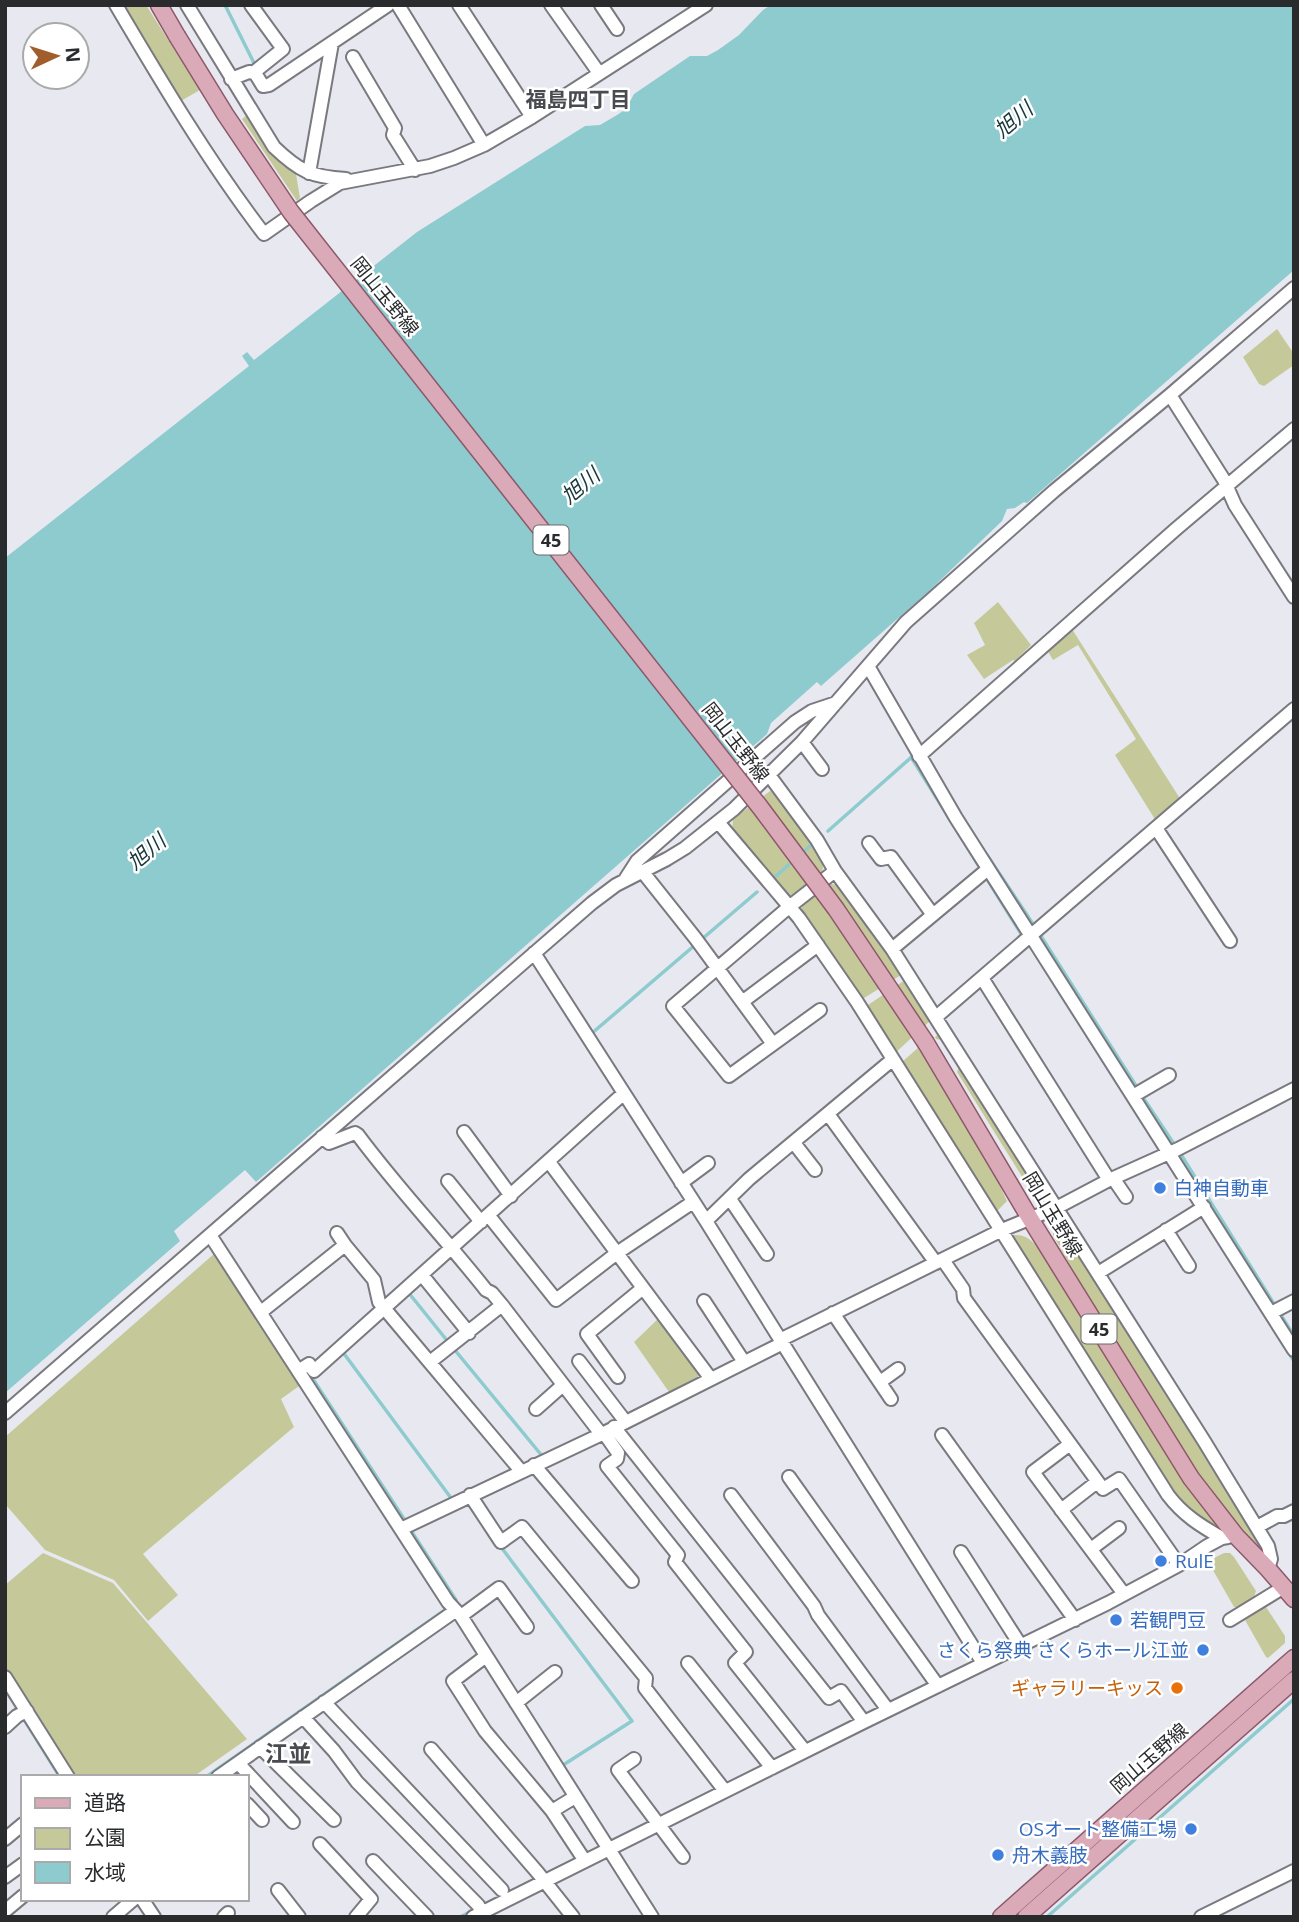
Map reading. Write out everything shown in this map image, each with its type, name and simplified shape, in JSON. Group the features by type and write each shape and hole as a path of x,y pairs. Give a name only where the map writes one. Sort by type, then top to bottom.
{"main road":[{"name":"岡山玉野線","path":"159,5 225,114 291,212 760,807 836,909 926,1043 1031,1220 1229,1537 1268,1569 1289,1593"},
{"name":"岡山玉野線","path":"1001,1917 1294,1658"},
{"name":"岡山玉野線","path":"1026,1917 1294,1680"}],"street":[{"path":"116,5 222,176 264,234 340,183 415,170 484,145 706,5"},
{"path":"187,5 274,147 286,159 311,174 355,179"},
{"path":"251,5 283,49 253,73"},
{"path":"231,79 248,72 256,73 263,86 269,85 388,5"},
{"path":"398,5 484,145"},
{"path":"459,5 532,117"},
{"path":"551,5 599,73"},
{"path":"601,5 617,29"},
{"path":"311,201 315,191 311,174 332,43"},
{"path":"353,57 395,128 393,135 415,170"},
{"path":"5,1413 604,894 685,848 718,822 802,742 906,622 1054,491 1294,288"},
{"path":"1170,395 1235,505 1294,597"},
{"path":"917,753 1294,429"},
{"path":"868,666 984,871 1032,935 1138,1094 1174,1151 1200,1209 1275,1311 1294,1350"},
{"path":"625,880 637,861 795,722 812,711 836,703"},
{"path":"936,1017 1294,709"},
{"path":"802,742 822,769"},
{"path":"769,775 892,949 1098,1273 1257,1527 1270,1550 1268,1569"},
{"path":"718,822 799,918 857,1002 1168,1495 1201,1527 1229,1537"},
{"path":"1156,828 1230,942"},
{"path":"869,843 881,859 891,857 933,915"},
{"path":"642,871 773,1044"},
{"path":"820,1010 729,1076 673,1006 835,871"},
{"path":"892,949 984,871"},
{"path":"742,1002 818,945"},
{"path":"534,953 622,1096 681,1183 690,1203 706,1221 984,1664"},
{"path":"982,978 1111,1179 1126,1197"},
{"path":"706,1221 750,1180 892,1060"},
{"path":"1138,1094 1169,1075"},
{"path":"405,1526 534,1465 742,1359 781,1344 784,1338 1002,1230 1031,1220 1294,1090"},
{"path":"307,1369 314,1371 382,1306 422,1275 508,1192 548,1162 622,1096"},
{"path":"828,1114 939,1262 963,1289 964,1298 1102,1489 1119,1479 1179,1565"},
{"path":"464,1132 508,1192"},
{"path":"322,1137 329,1143 355,1133 358,1135 382,1168 486,1290 492,1293 563,1385 611,1426 829,1698 841,1691 864,1722"},
{"path":"794,1143 816,1170"},
{"path":"548,1162 709,1376"},
{"path":"681,1183 709,1163"},
{"path":"448,1181 556,1300 617,1253 690,1203"},
{"path":"730,1199 768,1254"},
{"path":"1098,1273 1200,1209"},
{"path":"1166,1230 1189,1266"},
{"path":"210,1235 261,1312 307,1369 484,1658 516,1703 573,1798 652,1917"},
{"path":"261,1312 341,1239 374,1280 382,1306 521,1471"},
{"path":"422,1275 469,1333"},
{"path":"618,1377 587,1334 643,1288"},
{"path":"704,1301 742,1359"},
{"path":"1275,1311 1294,1301"},
{"path":"430,1362 502,1306"},
{"path":"833,1313 891,1399"},
{"path":"579,1360 611,1426 618,1453 617,1459 607,1466 678,1555 675,1562 746,1652 735,1663 803,1748"},
{"path":"880,1382 898,1369"},
{"path":"536,1409 563,1385"},
{"path":"942,1435 1072,1615"},
{"path":"1070,1444 1033,1472 1124,1594"},
{"path":"534,1465 632,1581"},
{"path":"789,1477 938,1686"},
{"path":"1061,1510 1097,1482"},
{"path":"470,1495 501,1542 522,1527 646,1678 645,1688 723,1788"},
{"path":"731,1495 888,1710"},
{"path":"1257,1527 1294,1511"},
{"path":"1201,1527 1201,1550"},
{"path":"1091,1549 1119,1528"},
{"path":"303,1717 334,1751 357,1782 478,1911 583,1858 609,1849 656,1821 803,1748 984,1664 1018,1642 1072,1615 1108,1603 1229,1537"},
{"path":"961,1552 1018,1642"},
{"path":"220,1775 455,1609 499,1588 527,1627"},
{"path":"1230,1620 1289,1593"},
{"path":"484,1658 453,1681 485,1731 552,1811 583,1858"},
{"path":"688,1663 770,1765"},
{"path":"516,1703 555,1672"},
{"path":"6,1681 23,1713 67,1775"},
{"path":"324,1702 502,1890"},
{"path":"5,1727 23,1713"},
{"path":"260,1748 334,1820"},
{"path":"431,1749 573,1917"},
{"path":"634,1759 618,1770 683,1857"},
{"path":"238,1763 293,1822"},
{"path":"552,1811 573,1798"},
{"path":"248,1805 262,1820"},
{"path":"5,1839 21,1826"},
{"path":"320,1844 371,1899 356,1917"},
{"path":"373,1861 427,1917"},
{"path":"5,1877 21,1865"},
{"path":"1210,1915 1294,1871"},
{"path":"278,1890 299,1917"},
{"path":"5,1910 21,1898"},
{"path":"113,1917 132,1901"},
{"path":"143,1901 154,1917"}],"green space":[{"path":"123,5 146,5 200,90 179,102"},
{"path":"246,116 264,146 282,165 296,174 300,198 297,201 242,119"},
{"path":"1277,329 1294,354 1294,365 1264,386 1259,384 1243,357"},
{"path":"998,602 1031,645 1015,661 984,679 967,655 985,645 974,623"},
{"path":"1070,626 1181,800 1156,821 1115,755 1136,739 1078,645 1053,660 1046,648"},
{"path":"770,791 776,792 805,831 823,864 820,874 794,895 787,895 732,830 733,819"},
{"path":"831,884 844,888 901,975 861,1000 802,915 805,902"},
{"path":"905,980 931,1020 894,1054 865,1007"},
{"path":"941,1032 1042,1192 1029,1188 957,1072 959,1067 942,1040 936,1039"},
{"path":"919,1047 966,1122 998,1181 1007,1201 996,1212 902,1062"},
{"path":"1055,1221 1061,1222 1267,1553 1264,1555 1204,1484 1097,1313 1053,1235"},
{"path":"1013,1235 1028,1238 1039,1249 1215,1526 1184,1507 1170,1490"},
{"path":"215,1253 302,1384 281,1399 294,1427 143,1554 178,1595 148,1621 114,1580 45,1550 5,1504 5,1437"},
{"path":"660,1317 703,1374 669,1392 634,1342"},
{"path":"43,1553 113,1583 247,1739 196,1775 74,1775 5,1668 5,1585"},
{"path":"1230,1553 1234,1557 1256,1591 1254,1597 1239,1607 1234,1607 1210,1565 1210,1560"},
{"path":"1266,1607 1285,1636 1285,1643 1268,1658 1245,1620"}],"water":[{"name":"旭川","path":"771,5 1294,5 1294,270 1027,503 1007,509 1002,521 929,591 821,686 817,682 771,723 767,734 256,1182 245,1170 174,1231 180,1241 5,1393 5,558 249,366 242,356 247,352 254,360 417,232 585,126 600,125 617,115 626,109 634,94 690,56 707,56 718,50 739,35"}],"waterway":[{"path":"225,5 254,63"},
{"path":"828,831 915,754"},
{"path":"911,757 1023,937"},
{"path":"801,854 810,846"},
{"path":"987,855 1035,927"},
{"path":"775,877 793,861"},
{"path":"591,1034 757,892"},
{"path":"1039,933 1138,1089"},
{"path":"1142,1096 1294,1336"},
{"path":"408,1292 449,1343"},
{"path":"1280,1339 1294,1361"},
{"path":"454,1349 543,1457 545,1456"},
{"path":"342,1351 451,1498"},
{"path":"309,1373 406,1522"},
{"path":"209,1775 455,1603 456,1600 410,1529"},
{"path":"501,1547 632,1721 560,1767"},
{"path":"5,1689 59,1775"},
{"path":"1047,1917 1294,1699"},
{"path":"613,1840 653,1820"},
{"path":"543,1875 598,1848"},
{"path":"481,1906 537,1878"},
{"path":"460,1917 474,1910"}],"place":[{"name":"白神自動車","path":"1160,1188"},
{"name":"RulE","path":"1161,1561"},
{"name":"若観門豆","path":"1116,1620"},
{"name":"さくら祭典 さくらホール江並","path":"1203,1650"},
{"name":"ギャラリーキッス","path":"1177,1688"},
{"name":"OSオート整備工場","path":"1191,1829"},
{"name":"舟木義肢","path":"998,1855"}],"district":[{"name":"福島四丁目","path":"578,99"},
{"name":"江並","path":"288,1753"}]}
